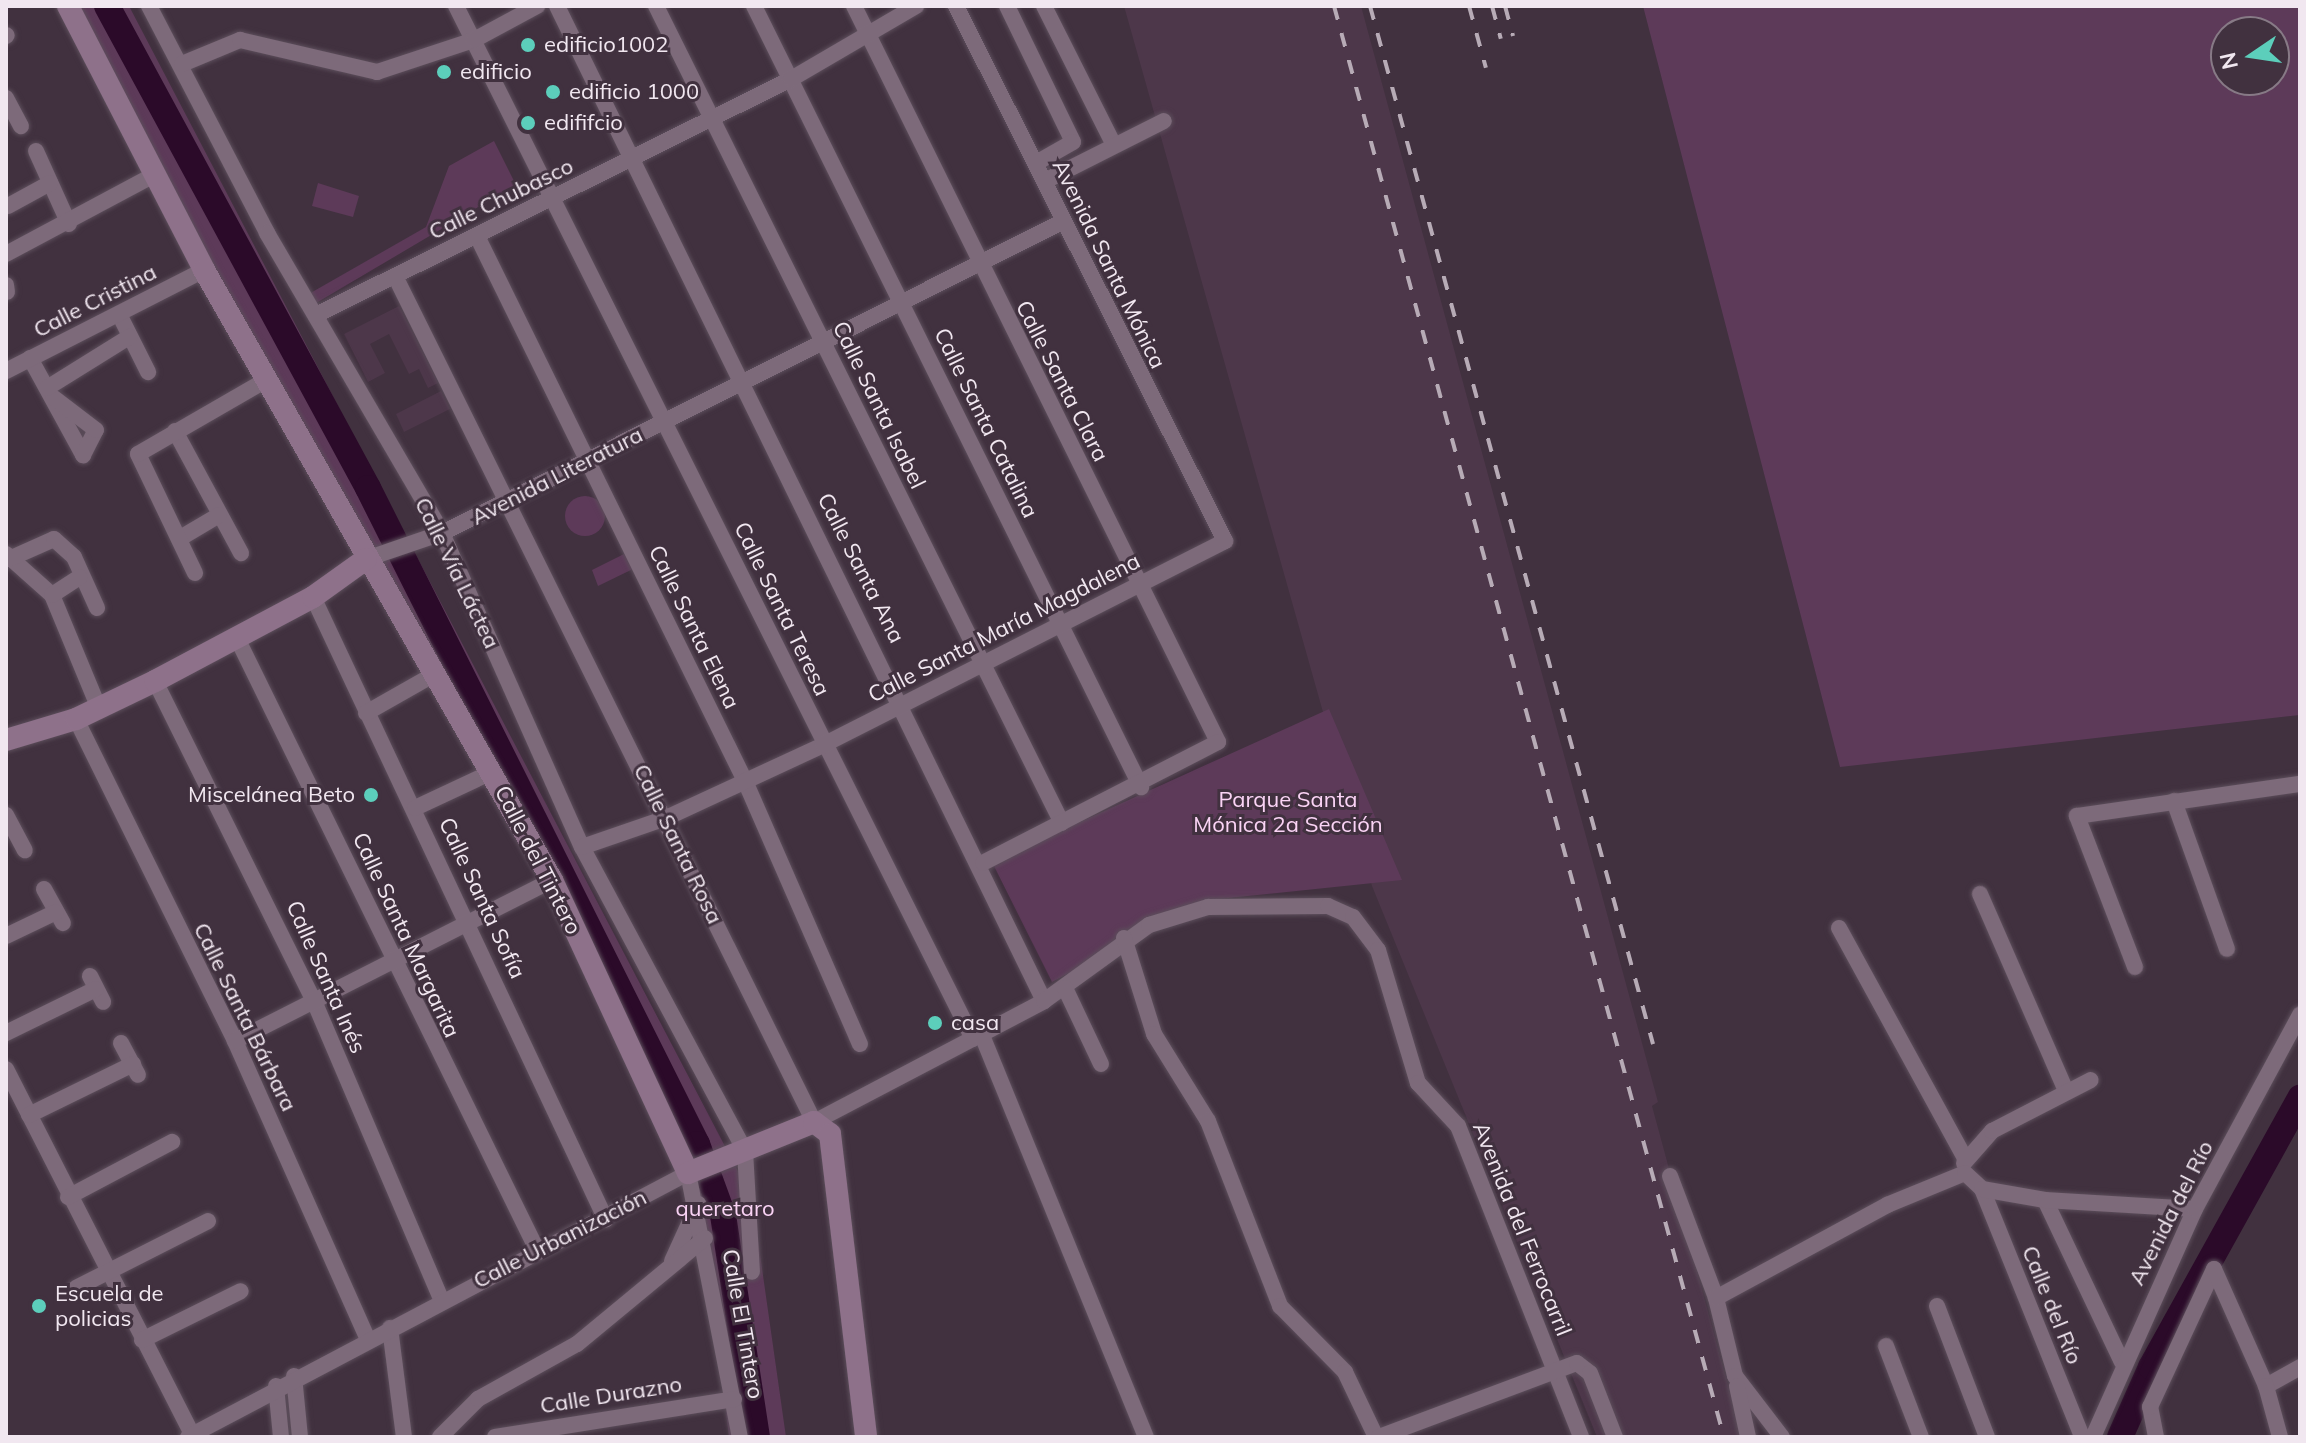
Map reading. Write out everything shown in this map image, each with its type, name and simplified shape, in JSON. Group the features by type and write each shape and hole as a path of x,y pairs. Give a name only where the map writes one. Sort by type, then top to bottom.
{"street":[{"path":"68,6 204,270 366,559"},
{"name":"Calle Vía Láctea","path":"149,6 316,315 442,533 582,847 745,1151"},
{"name":"Calle Santa Teresa","path":"456,6 556,196 823,745 977,1036 1146,1437"},
{"path":"182,64 240,40 377,72 474,40 537,6"},
{"name":"Calle Santa Ana","path":"557,6 636,157 744,384 983,863 1044,1001"},
{"name":"Calle Santa Isabel","path":"656,6 1062,823"},
{"name":"Calle Santa Catalina","path":"754,6 1141,787"},
{"name":"Calle Santa Clara","path":"854,6 979,265 1218,742 1141,787"},
{"name":"Calle Chubasco","path":"316,315 791,79 869,37 916,6"},
{"name":"Avenida Santa Mónica","path":"956,6 1225,541"},
{"path":"1007,6 1073,142 1036,163"},
{"path":"1044,6 1114,145"},
{"path":"6,98 21,126"},
{"path":"1045,181 1164,121"},
{"path":"36,151 69,224"},
{"path":"6,254 69,224 156,174"},
{"path":"7,211 50,183"},
{"name":"Avenida Literatura","path":"6,740 76,719 155,681 313,597 366,559 387,548 442,533 1062,222"},
{"name":"Calle Santa Elena","path":"477,236 745,781 860,1044"},
{"name":"Calle Cristina","path":"6,371 204,270"},
{"name":"Calle Santa Rosa","path":"395,276 814,1122 830,1134 838,1159 866,1437"},
{"path":"6,285 7,292"},
{"path":"119,314 148,372"},
{"path":"30,358 51,393 129,337"},
{"path":"195,573 182,537 137,457 175,431 266,380"},
{"path":"175,431 241,553"},
{"path":"182,537 219,515"},
{"path":"97,608 80,577 74,557 54,539 7,557 52,595 98,706"},
{"name":"Calle Santa María Magdalena","path":"582,847 666,818 823,745 1225,541"},
{"name":"Calle del Tintero","path":"366,559 552,880 688,1173"},
{"path":"52,595 80,577"},
{"name":"Calle Santa Sofía","path":"313,597 366,713 468,918 606,1220"},
{"name":"Calle Santa Margarita","path":"236,636 392,963 538,1252"},
{"path":"366,713 433,675"},
{"name":"Calle Santa Inés","path":"155,681 314,1001 441,1299"},
{"name":"Calle Santa Bárbara","path":"76,719 235,1041 367,1337"},
{"path":"415,808 492,772"},
{"path":"2135,967 2077,816 2300,784"},
{"path":"983,863 1141,787"},
{"path":"2174,801 2227,949"},
{"path":"6,815 16,843"},
{"path":"235,1041 392,963 468,918 552,880"},
{"path":"6,936 59,917 44,889"},
{"path":"1980,894 2065,1089"},
{"name":"Avenida del Ferrocarril","path":"1124,938 1208,907 1292,903 1353,917 1378,950 1418,1083 1458,1126 1581,1437"},
{"path":"1839,928 1964,1164 1982,1189 2045,1200 2195,1209"},
{"path":"1101,1064 1065,988 1124,938 1154,1034 1208,1121 1280,1306 1345,1372 1377,1437 1554,1367 1586,1366 1615,1437"},
{"name":"Calle Urbanización","path":"190,1436 294,1376 441,1299 606,1220 688,1173 814,1122 1065,988"},
{"path":"6,1033 96,989"},
{"name":"Avenida del Río","path":"2093,1437 2122,1362 2195,1209 2300,1015"},
{"path":"29,1115 136,1070 121,1043"},
{"path":"6,1069 190,1436"},
{"path":"1716,1298 1964,1164 1992,1131 2065,1089 2091,1080"},
{"path":"68,1197 172,1142"},
{"path":"745,1151 752,1272"},
{"name":"Calle El Tintero","path":"688,1173 705,1238 740,1437"},
{"path":"1670,1176 1716,1298 1748,1437"},
{"name":"Calle del Río","path":"1982,1189 2082,1437"},
{"path":"2045,1200 2122,1362"},
{"path":"672,1263 698,1204"},
{"path":"76,1288 208,1221"},
{"path":"440,1437 478,1399 577,1344 705,1238"},
{"path":"2156,1437 2150,1412 2214,1269 2266,1386 2280,1437"},
{"path":"142,1340 241,1291"},
{"path":"1937,1306 1987,1437"},
{"path":"390,1328 404,1437"},
{"path":"1886,1346 1921,1437"},
{"path":"2266,1386 2300,1367"},
{"path":"294,1376 300,1437"},
{"path":"1735,1376 1782,1437"},
{"path":"276,1386 281,1437"},
{"name":"Calle Durazno","path":"495,1437 734,1399"}],"shaded area":[{"path":"1124,6 1361,6 1658,1102 1652,1106 1742,1437 1597,1437 1372,886"},
{"path":"399,306 438,383 428,388 419,369 409,374 389,334 370,344 385,373 368,382 344,334"},
{"path":"441,391 450,409 404,432 396,414"}],"green space":[{"name":"queretaro","path":"68,6 129,6 752,1198 786,1437 729,1437 705,1238 552,880"},
{"path":"1643,6 2300,6 2300,715 1840,767"},
{"path":"494,141 516,185 306,309 300,299 426,227 449,166"},
{"path":"318,183 359,196 353,217 312,206"},
{"path":"585,496 599,502 605,516 599,530 585,536 571,530 565,516 571,502"},
{"path":"624,554 633,569 598,586 592,570"},
{"name":"Parque Santa Mónica 2a Sección","path":"1329,709 1402,880 1209,900 1052,982 992,862"}],"waterway":[{"path":"107,6 368,488 697,1144 723,1215 757,1437"},
{"path":"2120,1437 2151,1367 2300,1098"}],"railway":[{"path":"1334,6 1724,1437"},
{"path":"1370,6 1653,1044"},
{"path":"1469,6 1486,68"},
{"path":"1492,6 1501,39"},
{"path":"1505,6 1513,36"}],"place":[{"name":"edificio1002","path":"528,45"},
{"name":"edificio","path":"444,72"},
{"name":"edificio 1000","path":"553,92"},
{"name":"edififcio","path":"528,123"},
{"name":"Miscelánea Beto","path":"371,795"},
{"name":"casa","path":"935,1023"},
{"name":"Escuela de policias","path":"39,1306"}]}
